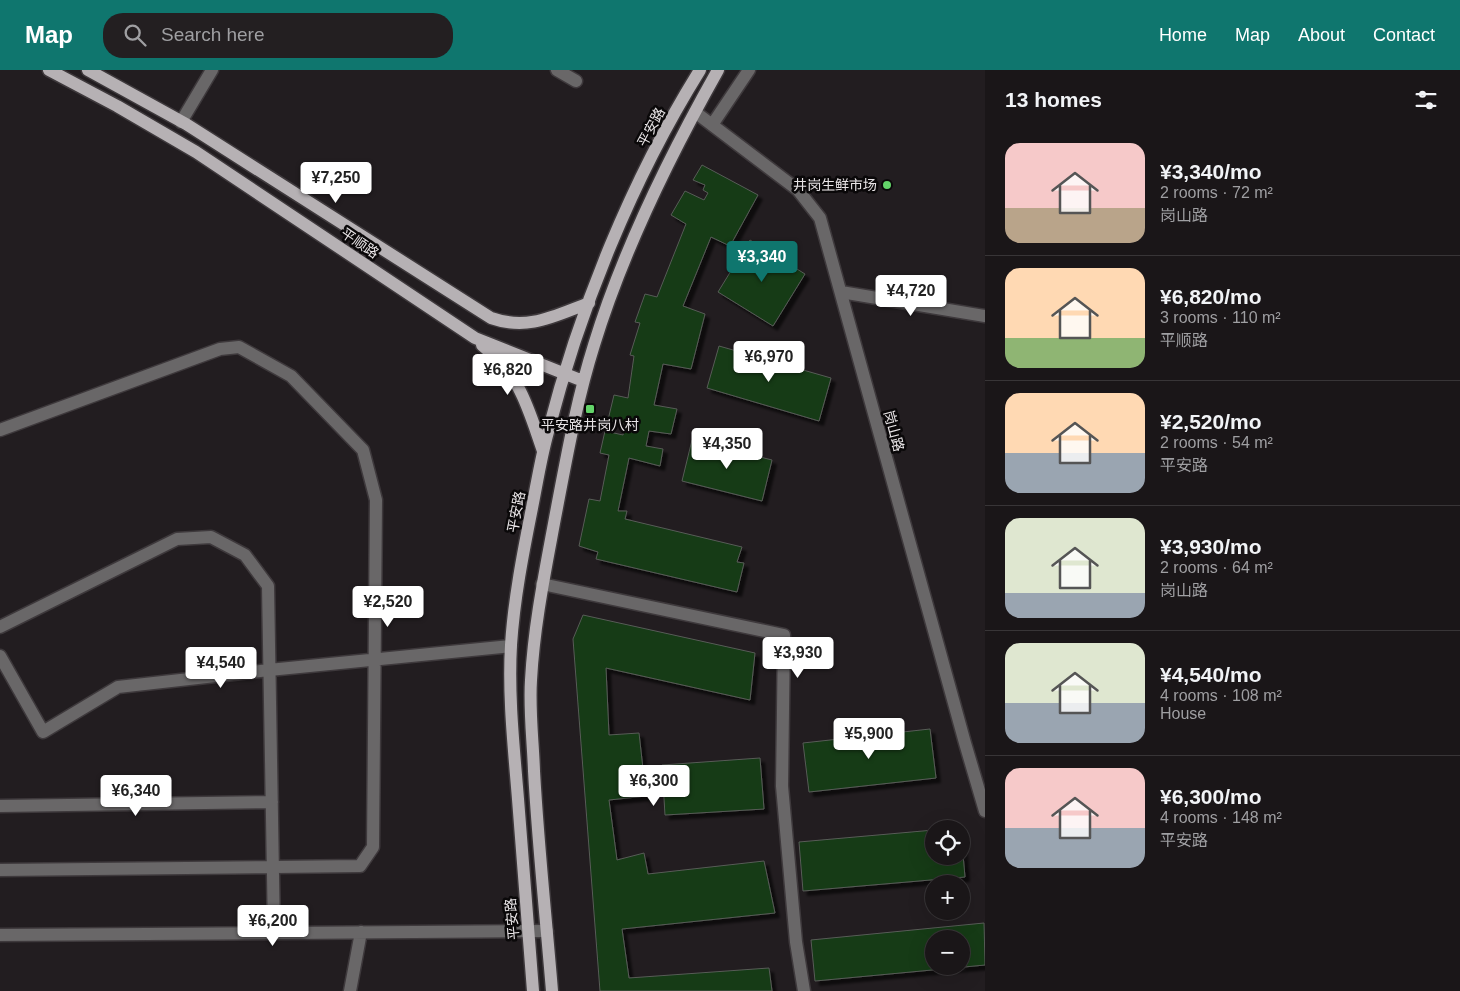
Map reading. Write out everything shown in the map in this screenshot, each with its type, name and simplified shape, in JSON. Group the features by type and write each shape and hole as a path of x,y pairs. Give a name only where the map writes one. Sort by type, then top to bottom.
{"main road":[{"name":"平顺路","path":"49,70 124,110 196,152 475,338 583,381"},
{"name":"平顺路","path":"88,70 181,122 491,318 511,324 531,324 589,303"},
{"name":"平安路","path":"533,991 514,755 511,646 518,578 547,434 564,374 589,303 628,206 655,149 700,70"},
{"path":"552,991 536,798 531,690 534,644 542,584 583,381 603,318 630,248 695,112 718,70"},
{"path":"475,338 509,371 525,398 543,452"}],"street":[{"path":"181,122 212,70"},
{"path":"557,70 576,82"},
{"path":"712,125 749,70"},
{"name":"岗山路","path":"695,112 798,190 820,218 985,811"},
{"path":"841,292 985,316"},
{"path":"0,430 220,349 239,347 291,376 363,450 376,500 373,847 360,866 0,870"},
{"path":"0,627 177,539 211,537 245,555 268,586 274,933"},
{"path":"542,584 784,634 782,786 796,942 804,991"},
{"path":"0,656 43,732 118,686 511,646"},
{"path":"0,806 272,802"},
{"path":"0,935 547,931"},
{"path":"350,991 361,932"}],"building":[{"path":"702,165 758,195 730,246 711,237 683,306 705,314 691,369 663,364 654,405 677,409 671,434 649,431 646,446 663,449 660,466 629,458 618,511 627,511 625,519 742,547 737,562 744,563 737,592 596,559 598,552 579,546 589,499 600,501 609,455 600,453 605,431 623,435 625,424 608,420 614,395 628,398 634,356 630,355 640,323 635,322 645,294 657,297 686,224 671,215 685,191 704,200 708,193 703,190 705,185 693,180"},
{"path":"750,240 805,274 773,326 718,292"},
{"path":"719,346 831,378 819,421 707,388"},
{"path":"692,440 772,460 762,501 682,481"},
{"path":"583,615 755,653 750,700 606,668 609,735 639,733 646,796 609,800 617,860 644,853 648,874 764,861 775,913 622,929 629,978 769,968 772,991 600,991 573,639"},
{"path":"930,729 936,778 809,792 803,743"},
{"path":"760,758 764,809 665,815 662,765"},
{"path":"925,831 925,865 964,865 965,875 925,875 925,880 803,891 799,842"},
{"path":"984,923 985,965 970,966 970,930 925,930 925,971 815,981 811,940"}],"place":[{"name":"井岗生鲜市场","path":"887,185"},
{"name":"平安路井岗八村","path":"590,409"}]}
